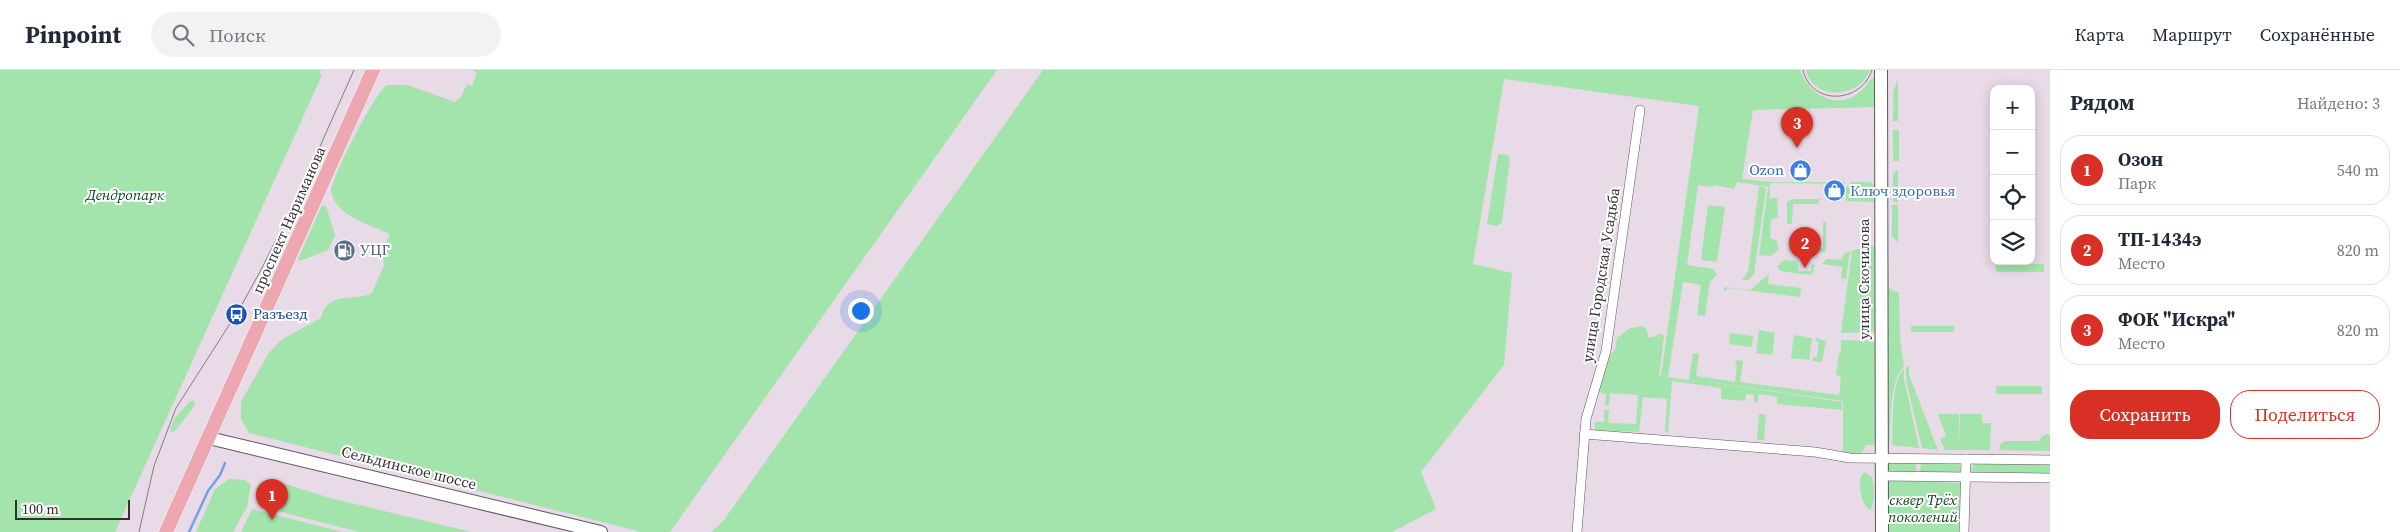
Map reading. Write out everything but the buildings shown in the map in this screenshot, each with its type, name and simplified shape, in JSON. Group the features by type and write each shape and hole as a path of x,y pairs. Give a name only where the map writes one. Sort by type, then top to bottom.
{"main road":[{"name":"проспект Нариманова","path":"166,532 373,70"}],"street":[{"name":"улица Скочилова","path":"1881,70 1882,532"},
{"name":"улица Городская Усадьба","path":"1577,532 1586,419 1606,351 1640,110"},
{"path":"1584,434 1815,452 1850,458 2050,460"},
{"name":"Сельдинское шоссе","path":"209,438 601,532"},
{"path":"1964,532 1966,459"},
{"path":"1882,476 2050,478"}],"green space":[{"name":"Дендропарк","path":"0,70 321,70 319,75 322,75 115,532 0,532"},
{"path":"473,70 997,70 670,532 642,532 249,433 241,419 241,402 268,354 281,340 321,318 324,309 336,300 366,296 372,293 384,265 382,251 390,234 363,223 346,213 334,200 331,191 346,152 381,91 387,85 407,85 455,102 461,97 467,84 472,86 477,73"},
{"path":"1043,70 1800,70 1810,87 1818,94 1835,100 1853,97 1876,76 1876,107 1753,110 1742,179 1771,182 1846,182 1844,184 1771,183 1770,187 1737,182 1734,189 1714,185 1713,187 1698,185 1687,265 1713,269 1717,275 1710,282 1705,316 1697,315 1701,285 1683,282 1668,377 1689,380 1693,353 1699,354 1696,376 1735,382 1736,360 1743,361 1740,382 1839,395 1841,378 1836,374 1839,353 1841,353 1841,340 1873,341 1876,343 1876,445 1866,445 1860,455 1843,455 1843,401 1696,380 1842,402 1842,410 1777,404 1777,397 1759,394 1758,402 1754,402 1754,395 1746,394 1745,401 1721,399 1721,388 1672,381 1668,433 1665,432 1667,399 1643,397 1639,432 1595,430 1595,422 1604,422 1604,410 1609,410 1608,423 1636,424 1638,395 1610,393 1609,406 1605,406 1606,394 1601,393 1599,390 1610,356 1615,350 1617,338 1630,328 1643,326 1647,330 1648,337 1653,337 1660,333 1664,336 1659,376 1661,376 1699,106 1504,79 1473,264 1512,273 1504,365 1421,472 1436,509 1392,532 711,532 724,520"},
{"path":"1806,70 1870,70 1865,79 1857,86 1847,91 1837,92 1827,91 1818,87 1810,80"},
{"path":"1898,79 1898,121 1893,121 1893,92"},
{"path":"1893,130 1899,130 1899,161 1893,161"},
{"path":"1498,154 1508,155 1510,159 1502,222 1497,226 1487,224"},
{"path":"1898,169 1898,202 1893,202 1893,174"},
{"path":"1851,182 1870,182 1875,186 1874,202 1846,201 1846,188"},
{"path":"1759,186 1766,188 1754,274 1748,280 1742,280 1748,272"},
{"path":"1768,188 1770,188 1770,198 1777,198 1778,217 1771,220 1770,238 1777,241 1778,250 1771,256 1759,255"},
{"path":"1793,199 1821,199 1817,204 1793,204 1792,224 1787,224 1787,202"},
{"path":"322,205 326,206 335,235 328,250 300,261 298,259"},
{"path":"1708,205 1725,207 1717,262 1701,260"},
{"path":"1892,205 1898,205 1898,242 1892,237"},
{"path":"1823,222 1826,222 1826,251 1806,254 1795,253 1788,249 1823,248"},
{"path":"1871,245 1875,247 1875,332 1841,333 1852,251"},
{"path":"1850,251 1846,279 1841,278 1842,267 1822,264 1827,259 1841,260 1845,253"},
{"path":"1888,253 1889,287 1893,291 1899,292 1900,339 1904,367 1899,372 1893,391 1890,444 1887,444"},
{"path":"1784,260 1797,261 1799,271 1811,271 1811,265 1815,264 1813,273 1809,275 1780,271 1777,266"},
{"path":"2044,264 2044,272 1996,272 1996,265"},
{"path":"1769,274 1768,284 1801,288 1800,297 1729,288 1724,291 1724,287 1750,290"},
{"path":"1911,326 1954,326 1954,332 1911,332"},
{"path":"1759,330 1775,333 1772,355 1756,353"},
{"path":"1730,333 1753,336 1752,347 1729,344"},
{"path":"1794,335 1812,338 1809,360 1791,358"},
{"path":"1816,338 1826,341 1822,362 1813,361 1813,357 1817,357 1819,342 1815,341"},
{"path":"1906,367 1909,367 1909,375 1938,450 1922,448 1906,380"},
{"path":"1904,369 1904,379 1919,448 1892,445 1895,393 1900,374"},
{"path":"1996,386 2042,386 2042,394 1996,394"},
{"path":"190,401 194,401 195,405 175,431 171,432 170,428 175,418"},
{"path":"1759,414 1766,415 1764,440 1757,440"},
{"path":"1938,414 1959,414 1959,449 1960,414 1982,414 1982,423 1991,423 1990,450 1945,450 1940,439 1946,436"},
{"path":"2050,435 2050,451 1999,450 2000,445 2004,441 2039,441 2042,436"},
{"path":"1889,463 1916,463 1916,472 1891,472 1887,470"},
{"path":"1921,463 1959,463 1961,474 1920,472"},
{"path":"1974,463 2050,464 2050,474 1970,475"},
{"path":"1864,472 1872,477 1873,481 1874,499 1870,510 1867,508 1860,491 1860,478"},
{"path":"229,479 245,480 251,485 247,507 233,532 196,532 215,489"},
{"name":"сквер Трёх поколений","path":"1889,480 1961,483 1960,532 1886,532 1886,485"},
{"path":"276,481 330,498 471,532 359,532 266,508 257,500 256,488 261,482"},
{"path":"252,509 343,532 241,532"}],"waterway":[{"path":"189,532 208,491 220,475 225,463"}],"tram line":[{"path":"139,532 154,466 176,408 240,308 262,268 301,189 354,70"},
{"path":"1803,70 1808,82 1816,90 1825,95 1836,96 1858,89 1866,81 1872,70"}],"place":[{"name":"ФОК \"Искра\"","path":"1797,148"},
{"name":"Ozon","path":"1800,170"},
{"name":"Ключ здоровья","path":"1834,191"},
{"name":"УЦГ","path":"344,250"},
{"name":"ТП-1434э","path":"1805,268"},
{"name":"Разъезд","path":"237,314"},
{"name":"Озон","path":"272,520"}]}
